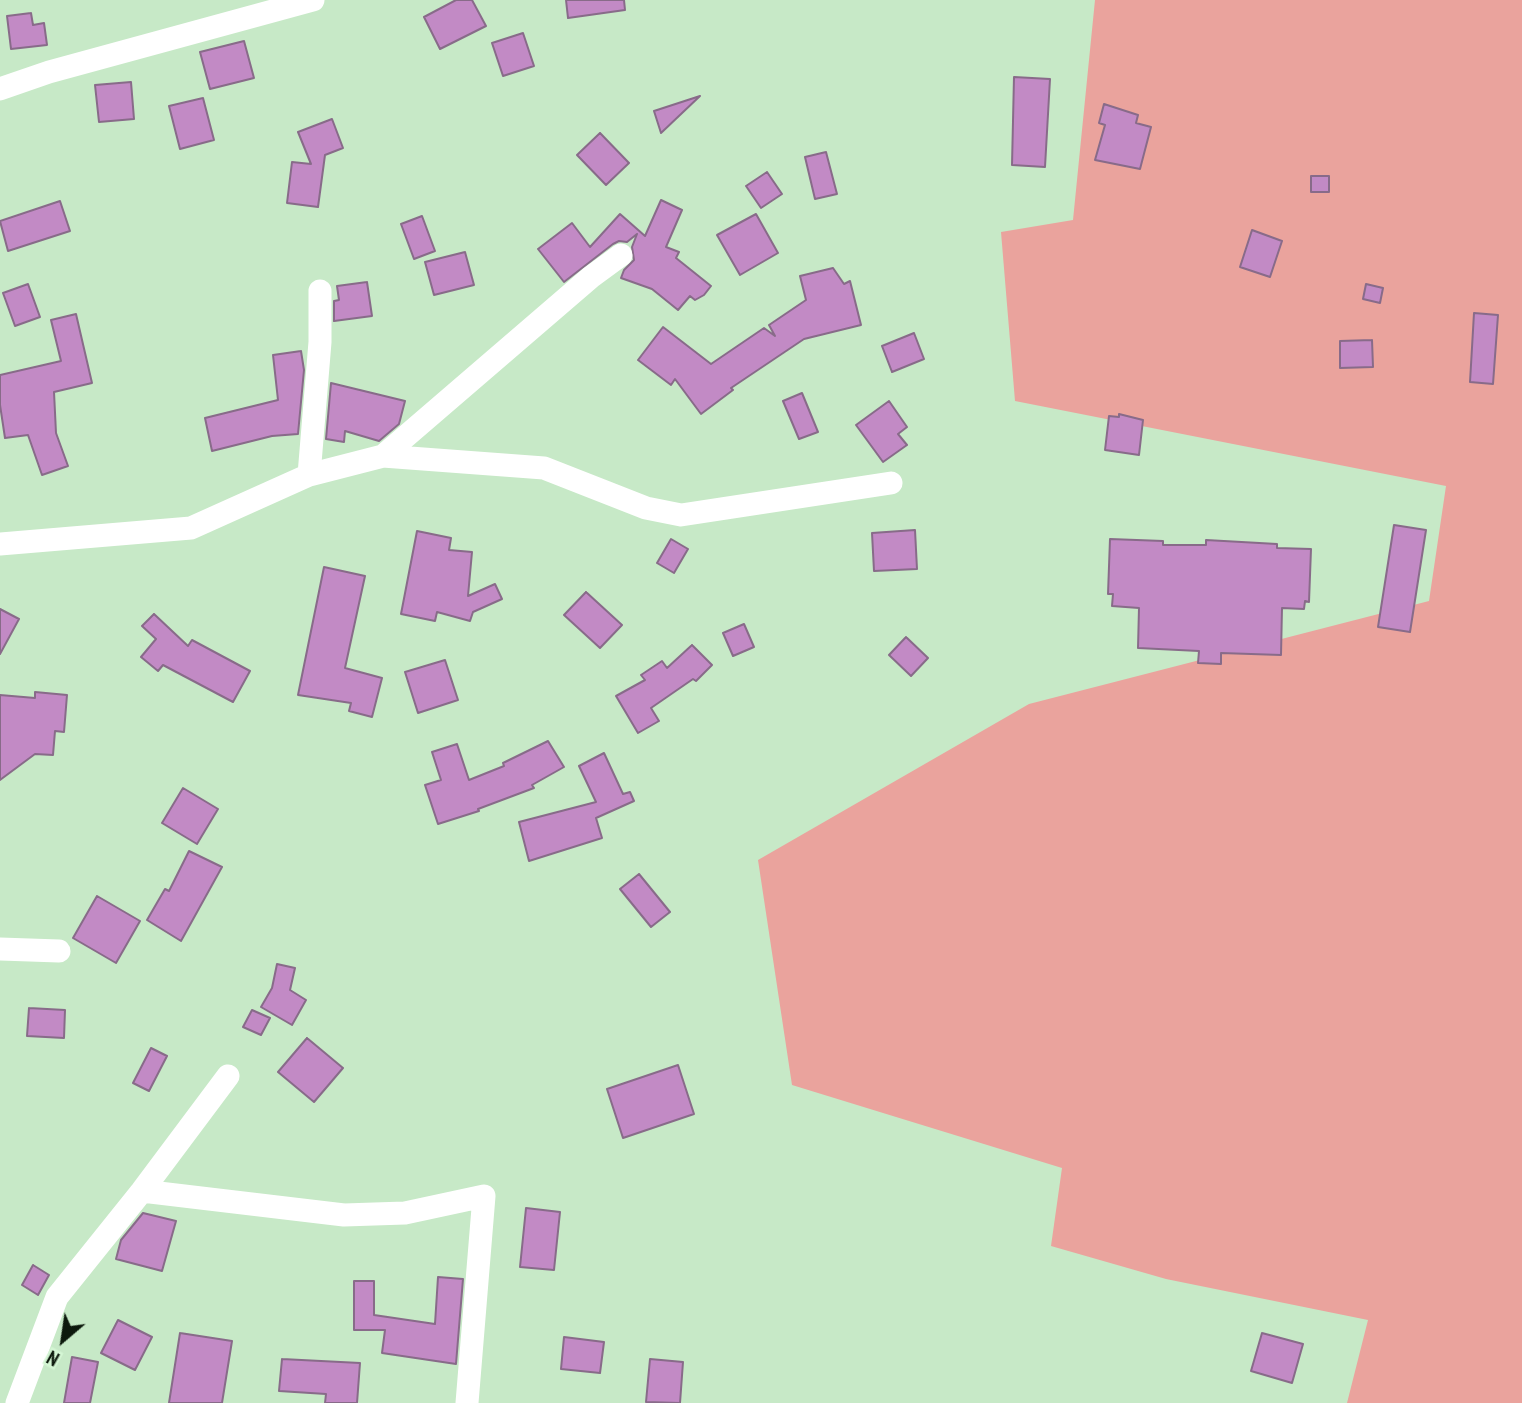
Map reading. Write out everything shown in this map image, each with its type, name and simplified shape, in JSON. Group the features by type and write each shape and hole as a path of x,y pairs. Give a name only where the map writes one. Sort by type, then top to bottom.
{"street":[{"path":"0,89 49,72 313,0"},
{"path":"383,456 591,277 621,255"},
{"path":"309,475 320,342 320,291"},
{"path":"0,544 191,528 309,475 383,456 544,468 646,508 681,515 891,483"},
{"path":"0,949 59,951"},
{"path":"17,1403 57,1297 142,1191 228,1076"},
{"path":"142,1191 344,1215 405,1213 484,1196 467,1403"}],"shaded area":[{"path":"1095,0 1522,0 1522,1403 1347,1403 1368,1320 1166,1279 1051,1246 1062,1168 792,1085 758,860 1029,704 1429,601 1446,486 1015,401 1001,232 1073,220"}],"building":[{"path":"456,0 472,0 486,26 440,49 424,17"},
{"path":"566,0 624,0 625,10 568,18"},
{"path":"31,13 33,25 44,23 47,45 11,49 7,16"},
{"path":"523,33 534,66 503,76 492,43"},
{"path":"244,41 254,78 210,89 200,52"},
{"path":"1014,77 1050,79 1045,167 1012,165"},
{"path":"131,82 134,119 99,122 95,85"},
{"path":"700,96 661,133 654,111"},
{"path":"203,98 214,140 180,149 169,106"},
{"path":"1104,104 1138,115 1136,123 1151,127 1140,169 1095,160 1105,125 1099,123"},
{"path":"332,119 343,148 325,155 318,207 287,203 292,162 311,164 298,132"},
{"path":"600,133 629,163 606,185 577,155"},
{"path":"826,152 837,194 815,199 805,157"},
{"path":"767,172 782,194 761,208 746,186"},
{"path":"1311,176 1329,176 1329,192 1311,192"},
{"path":"661,200 682,210 666,247 679,252 676,258 711,286 704,295 695,300 690,296 678,310 652,289 621,278 624,270 634,260 632,247 637,234 627,242 619,241 613,244 564,282 538,249 572,223 590,247 620,214 645,236"},
{"path":"60,201 70,231 8,251 0,221"},
{"path":"756,214 778,253 740,275 717,235"},
{"path":"422,216 435,251 414,259 401,224"},
{"path":"1252,230 1282,241 1270,277 1240,267"},
{"path":"465,252 474,285 434,295 425,262"},
{"path":"833,268 844,284 850,281 861,325 804,339 731,388 733,390 701,414 675,379 671,385 638,360 663,327 711,364 764,328 775,336 769,325 806,300 800,276"},
{"path":"367,282 372,316 334,321 334,301 339,300 337,286"},
{"path":"28,284 40,317 15,326 3,293"},
{"path":"1366,284 1383,288 1380,303 1363,299"},
{"path":"1474,313 1498,315 1493,384 1470,382"},
{"path":"76,314 92,383 54,392 56,433 68,466 42,475 28,435 5,438 0,405 0,375 61,361 51,320"},
{"path":"914,333 924,359 892,372 882,346"},
{"path":"1372,340 1373,367 1340,368 1340,341"},
{"path":"301,351 304,370 298,434 272,436 212,451 205,418 278,400 273,355"},
{"path":"331,383 405,401 399,424 379,441 345,431 344,442 326,439"},
{"path":"802,393 818,432 799,439 783,401"},
{"path":"889,401 907,427 898,434 907,445 883,462 856,425"},
{"path":"1119,414 1143,420 1139,455 1105,450 1109,416 1119,417"},
{"path":"1394,525 1426,530 1410,632 1378,627"},
{"path":"915,530 917,569 874,571 872,533"},
{"path":"417,531 451,538 449,550 472,552 468,596 495,584 502,599 473,612 470,621 437,612 435,621 401,614"},
{"path":"671,539 688,549 674,573 657,563"},
{"path":"1110,539 1163,541 1163,545 1206,545 1206,540 1311,549 1309,602 1305,601 1304,609 1282,608 1281,655 1221,653 1221,664 1198,663 1199,651 1138,648 1139,608 1112,606 1113,594 1108,594"},
{"path":"324,567 365,576 345,668 382,678 372,717 349,711 351,703 298,695"},
{"path":"586,592 622,625 600,648 564,615"},
{"path":"0,609 19,619 0,654"},
{"path":"154,614 188,646 192,640 250,671 233,702 163,665 158,671 141,657 156,639 142,626"},
{"path":"744,624 754,647 733,656 723,633"},
{"path":"906,637 928,658 911,676 889,655"},
{"path":"692,645 712,665 696,681 693,679 651,708 659,721 638,733 616,696 645,680 641,675 662,661 667,668"},
{"path":"445,660 458,700 418,713 405,672"},
{"path":"35,692 67,695 64,732 55,731 53,755 35,754 0,780 0,695 35,698"},
{"path":"548,741 564,767 532,785 534,788 478,809 479,811 438,824 425,785 441,780 432,752 457,744 469,780 504,766 503,763"},
{"path":"604,753 623,794 630,792 634,801 596,818 602,838 529,861 519,822 596,802 579,766"},
{"path":"183,788 218,809 197,844 162,823"},
{"path":"189,851 222,867 181,941 147,920 165,889 169,891"},
{"path":"639,874 670,912 651,927 620,889"},
{"path":"97,896 140,921 116,963 73,938"},
{"path":"277,964 295,968 290,990 306,1000 292,1025 261,1007 272,988"},
{"path":"29,1008 65,1010 64,1038 27,1036"},
{"path":"252,1010 270,1018 261,1035 243,1027"},
{"path":"307,1038 343,1068 314,1102 278,1072"},
{"path":"151,1048 167,1056 149,1091 133,1083"},
{"path":"678,1065 694,1114 623,1138 607,1089"},
{"path":"526,1208 560,1212 554,1270 520,1267"},
{"path":"143,1213 176,1221 162,1271 116,1259 121,1240"},
{"path":"33,1265 49,1275 38,1295 22,1285"},
{"path":"438,1277 463,1279 456,1364 382,1353 385,1330 354,1330 354,1281 374,1281 374,1315 435,1324"},
{"path":"118,1320 152,1337 135,1370 101,1353"},
{"path":"180,1333 232,1341 222,1403 169,1403"},
{"path":"1262,1333 1303,1344 1292,1383 1251,1371"},
{"path":"564,1337 604,1342 600,1373 561,1369"},
{"path":"72,1357 98,1362 90,1403 64,1403"},
{"path":"282,1359 360,1363 357,1403 325,1403 326,1394 279,1391"},
{"path":"650,1359 683,1362 680,1403 646,1402"}]}
